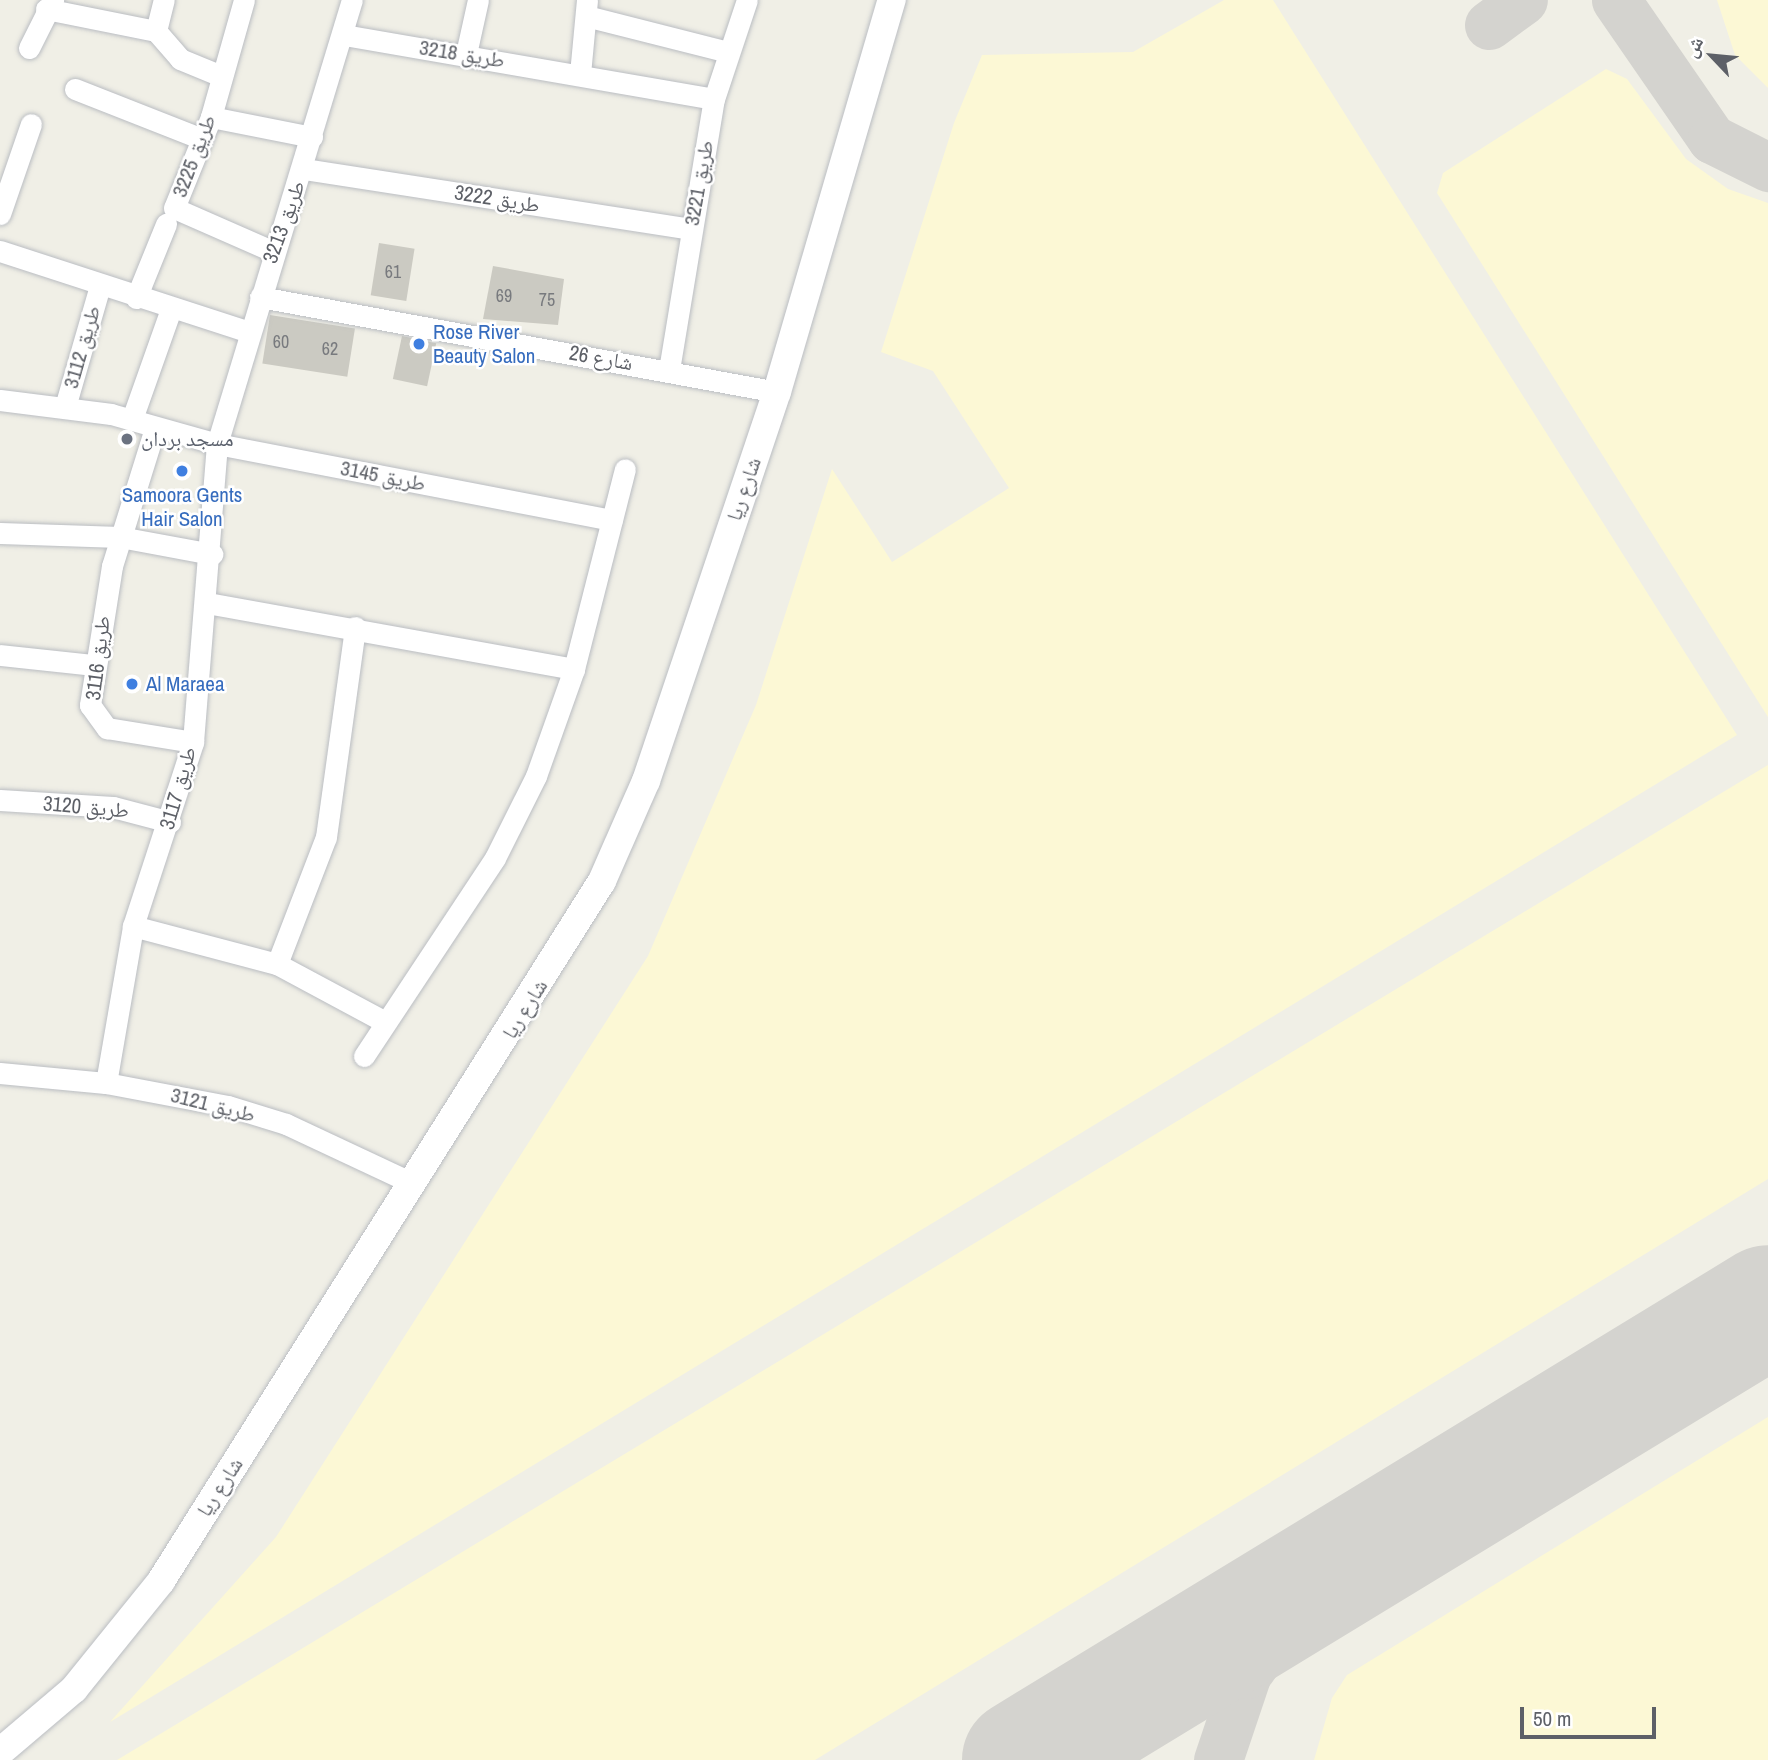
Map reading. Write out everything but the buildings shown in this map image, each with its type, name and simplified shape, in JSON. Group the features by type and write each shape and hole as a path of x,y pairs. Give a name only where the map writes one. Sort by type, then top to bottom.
{"main road":[{"name":"شارع ريا","path":"0,1752 74,1689 135,1619 566,944 618,848 777,393 892,0"},
{"name":"شارع ريا","path":"847,158 908,0"}],"street":[{"path":"156,31 164,0"},
{"name":"طريق 3225","path":"244,0 219,75 211,117 174,208 272,251"},
{"name":"طريق 3213","path":"216,444 272,251 303,169 352,0"},
{"path":"466,54 478,0"},
{"name":"طريق 3221","path":"669,370 714,99 747,0"},
{"path":"29,48 51,2 156,31 180,59 219,75"},
{"path":"580,74 588,8 728,52"},
{"name":"طريق 3218","path":"344,35 714,99"},
{"path":"75,89 202,139"},
{"path":"211,117 312,137"},
{"path":"1,211 31,124"},
{"name":"طريق 3222","path":"303,169 691,229"},
{"name":"طريق 3225","path":"135,298 166,224"},
{"path":"0,251 135,298 250,332"},
{"name":"طريق 3112","path":"65,407 100,286"},
{"name":"شارع 26","path":"260,297 669,370 777,393"},
{"path":"132,419 171,309"},
{"name":"طريق 3112","path":"0,400 65,407 132,419 155,428"},
{"name":"طريق 3145","path":"155,428 216,444 612,520"},
{"name":"طريق 3116","path":"155,428 120,537 93,665 90,705 99,723 193,742"},
{"name":"طريق 3117","path":"106,1083 133,926 170,822 193,742 212,554 216,444"},
{"path":"364,1056 517,818 574,669 625,469"},
{"path":"0,533 120,537 212,554"},
{"path":"207,603 355,627 574,669"},
{"path":"278,964 326,837 355,627"},
{"path":"0,655 93,665"},
{"name":"طريق 3120","path":"0,800 113,807 170,822"},
{"path":"133,926 278,964 385,1022"},
{"name":"طريق 3121","path":"0,1073 106,1083 286,1124 414,1184"}],"sand":[{"path":"1224,0 1273,0 1737,735 110,1722 276,1537 648,956 756,705 832,469 892,562 1009,488 933,371 881,352 954,123 982,55 1133,52"},
{"path":"1717,0 1768,0 1768,88 1735,55"},
{"path":"1606,69 1627,79 1686,159 1728,189 1768,203 1768,717 1437,193 1443,173"},
{"path":"1768,765 1768,1179 815,1760 117,1760"},
{"path":"1768,1417 1768,1760 1314,1760 1332,1698 1347,1675"}],"taxiway":[{"path":"1489,25 1523,0"},
{"path":"1616,0 1712,139 1768,167"},
{"path":"1218,1760 1247,1674 1292,1611 1329,1573"}],"runway":[{"path":"1023,1760 1768,1306"}],"place":[{"name":"Rose River Beauty Salon","path":"419,344"},
{"name":"مسجد بردان","path":"127,439"},
{"name":"Samoora Gents Hair Salon","path":"182,471"},
{"name":"Al Maraea","path":"132,684"}]}
